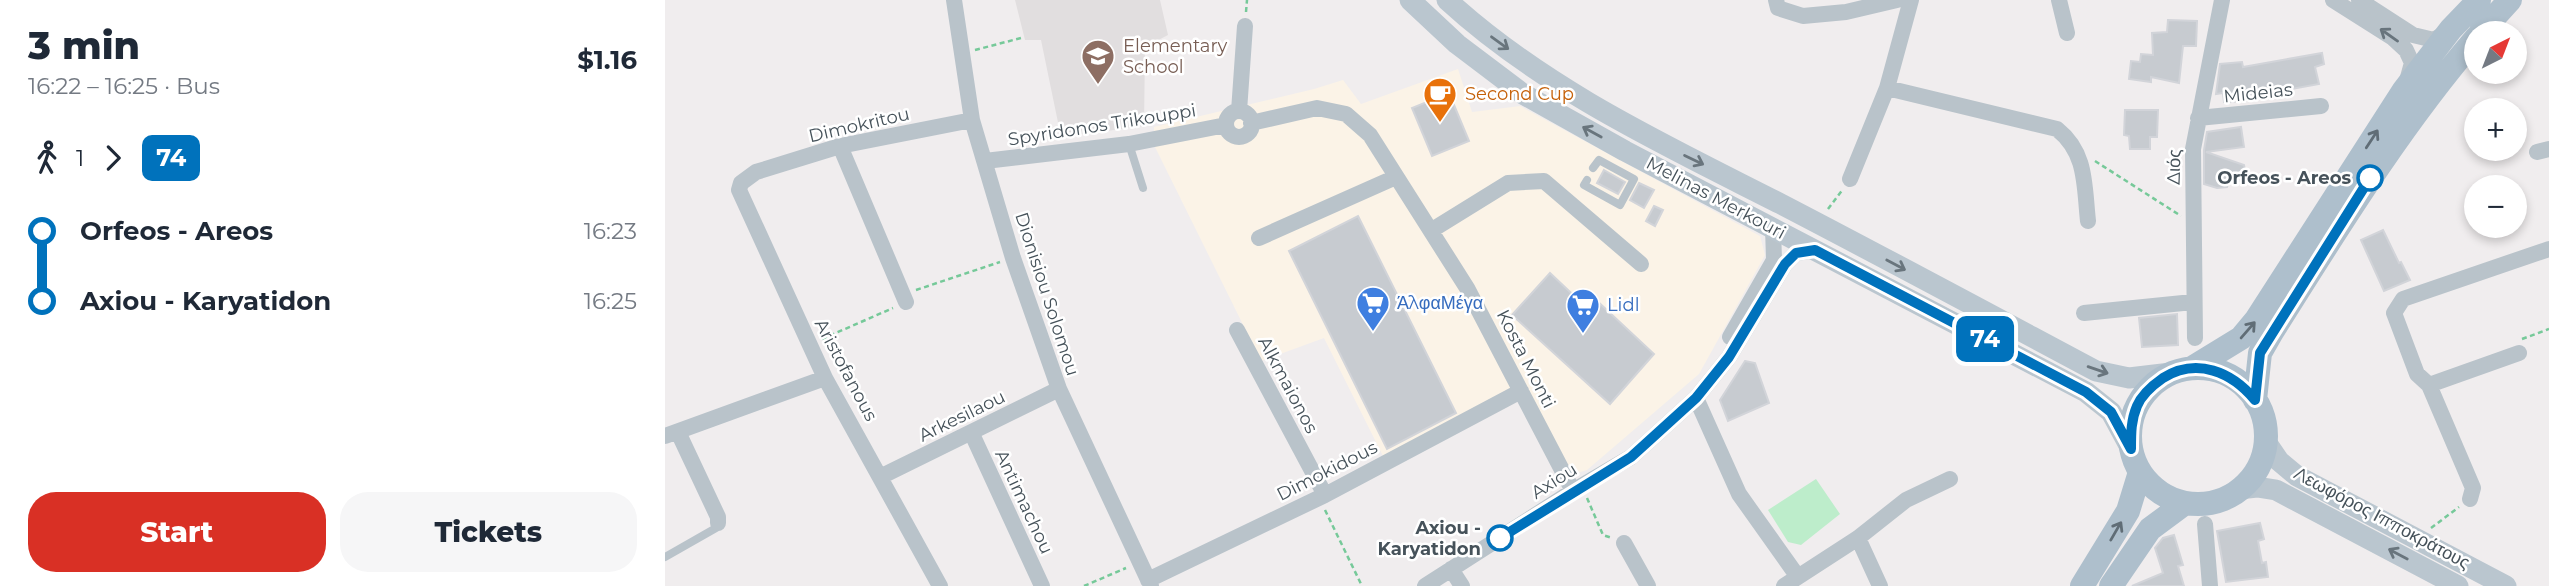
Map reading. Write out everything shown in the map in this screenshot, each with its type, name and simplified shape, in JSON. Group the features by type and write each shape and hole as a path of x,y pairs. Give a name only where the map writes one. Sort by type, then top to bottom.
{"main road":[{"name":"Melinas Merkouri","path":"1410,0 1457,44 1523,94 1621,160 1773,227 2086,392 2111,412 2131,449"},
{"name":"Melinas Merkouri","path":"1447,0 1472,23 1530,65 1638,132 1818,223 2096,371 2129,378 2182,371"},
{"path":"2491,21 2510,0"},
{"path":"2182,371 2210,369 2228,375 2243,385 2255,400 2264,420 2266,442 2260,464 2247,484 2228,497 2207,504 2185,503 2167,497 2152,486 2140,472 2131,449 2131,426 2138,404 2152,386 2241,338 2256,320 2404,90 2474,2"},
{"path":"2255,400 2260,353 2272,332 2388,150 2464,52"},
{"name":"Λεωφόρος Ιπποκράτους","path":"2266,442 2279,461 2297,476 2506,586"},
{"path":"2082,586 2128,511 2140,472"},
{"name":"Λεωφόρος Ιπποκράτους","path":"2239,489 2276,490 2458,586"},
{"path":"2111,586 2150,528 2185,503"}],"street":[{"name":"Dionisiou Solomou","path":"954,0 971,120 1013,258 1059,389 1149,583"},
{"path":"1777,4 1803,16 1846,12 1897,0"},
{"path":"1850,179 1887,88 1912,0"},
{"path":"2059,0 2067,33"},
{"name":"Διός","path":"2195,338 2193,149 2222,0"},
{"path":"2333,0 2393,38 2406,50 2412,63 2404,90"},
{"path":"2359,0 2413,36 2434,40 2451,29"},
{"path":"1239,111 1245,26"},
{"path":"1887,88 2057,129 2076,149 2081,164 2088,221"},
{"name":"Mideias","path":"2198,118 2321,106"},
{"name":"Kosta Monti","path":"1251,123 1317,108 1346,114 1370,135 1467,288 1521,391 1578,488"},
{"path":"1239,111 1247,114 1251,123 1248,133 1241,137 1229,133 1226,125 1231,113 1239,111"},
{"name":"Dimokritou","path":"756,172 840,146 971,120"},
{"name":"Spyridonos Trikouppi","path":"985,161 1129,144 1226,125"},
{"path":"840,146 904,298"},
{"name":"Aristofanous","path":"756,172 741,183 739,190 742,200 825,378 882,476 940,586"},
{"path":"1259,238 1396,177"},
{"path":"1432,230 1508,183 1544,181 1641,264"},
{"name":"Axiou","path":"1696,398 1774,260 1773,227"},
{"path":"2470,499 2473,488 2429,385 2417,374 2394,313 2403,299 2549,249"},
{"name":"Axiou","path":"1425,586 1631,457 1696,398 1729,357 1785,264 1796,253 1815,250"},
{"path":"2084,313 2193,302"},
{"name":"Alkmaionos","path":"1237,330 1322,496"},
{"path":"2429,385 2519,353"},
{"path":"719,523 672,434 825,378"},
{"name":"Arkesilaou","path":"882,476 1059,389"},
{"name":"Dimokidous","path":"1149,583 1521,391"},
{"path":"1696,398 1739,494 1798,577"},
{"name":"Antimachou","path":"972,434 1041,586"},
{"path":"1784,586 1858,538 1906,499 1950,479"},
{"path":"2205,524 2210,586"},
{"path":"1858,538 1879,586"},
{"path":"1623,543 1648,586"},
{"path":"1451,569 1461,586"}],"lane":[{"path":"1129,144 1143,188"},
{"path":"1587,180 1584,185 1620,205 1634,179 1621,160 1599,160 1594,168"},
{"path":"665,557 716,528 719,523"}],"path":[{"path":"962,53 1021,38"},
{"path":"2076,149 2192,223"},
{"path":"1818,223 1850,179"},
{"path":"810,344 904,298 1013,258"},
{"path":"2519,353 2522,339 2549,329"},
{"path":"1578,488 1603,534 1623,543"},
{"path":"1322,496 1363,586"},
{"path":"2417,539 2470,499"},
{"path":"1084,586 1139,562"}],"shaded area":[{"name":"Elementary School","path":"1015,0 1160,0 1168,35 1145,47 1144,126 1061,137 1041,40 1025,40"},
{"path":"1458,69 1472,112 1520,106 1760,236 1765,255 1699,374 1587,470 1571,475 1524,381 1383,456 1324,338 1261,361 1154,145 1154,127 1343,80 1361,104"}],"green space":[{"path":"1816,479 1840,514 1801,545 1788,542 1768,510"}],"building":[{"path":"2168,20 2197,21 2196,46 2183,46 2179,83 2151,77 2151,82 2129,79 2131,61 2140,62 2141,54 2153,55 2152,33 2167,32"},
{"path":"2322,53 2324,64 2315,67 2319,84 2245,95 2246,101 2224,102 2223,93 2216,94 2220,64 2242,62 2243,67"},
{"name":"Second Cup","path":"1449,93 1469,141 1432,156 1412,108"},
{"path":"2125,110 2158,110 2157,137 2150,137 2150,149 2130,149 2129,136 2124,135"},
{"path":"2241,127 2244,147 2206,152 2244,165 2247,180 2230,178 2227,187 2217,188 2204,184 2207,132"},
{"path":"1604,170 1625,182 1618,194 1597,183"},
{"path":"1639,183 1654,190 1644,208 1630,200"},
{"path":"1654,206 1663,210 1655,226 1646,221"},
{"name":"ΆλφαΜέγα","path":"1358,216 1456,413 1387,449 1289,251"},
{"path":"2383,230 2410,280 2384,291 2361,240"},
{"name":"Lidl","path":"1550,273 1587,308 1594,298 1654,354 1610,404 1512,315"},
{"path":"2177,314 2178,345 2142,347 2139,318"},
{"path":"1745,361 1755,363 1769,403 1728,421 1720,400"},
{"path":"2260,523 2264,539 2258,541 2268,577 2226,582 2217,531"},
{"path":"2174,535 2183,565 2178,566 2184,586 2132,586 2163,573 2155,548 2163,538"}],"bus line":[{"name":"74","path":"1500,538 1631,457 1696,398 1729,357 1785,264 1796,253 1815,250 2086,392 2111,412 2131,449 2131,426 2138,404 2152,386 2171,373 2192,368 2210,369 2228,375 2243,385 2255,400 2260,353 2370,178"}],"place":[{"name":"Elementary School","path":"1098,86"},
{"name":"Second Cup","path":"1440,124"},
{"name":"Orfeos - Areos","path":"2370,178"},
{"name":"ΆλφαΜέγα","path":"1373,333"},
{"name":"Lidl","path":"1583,335"},
{"name":"Axiou - Karyatidon","path":"1500,538"}]}
